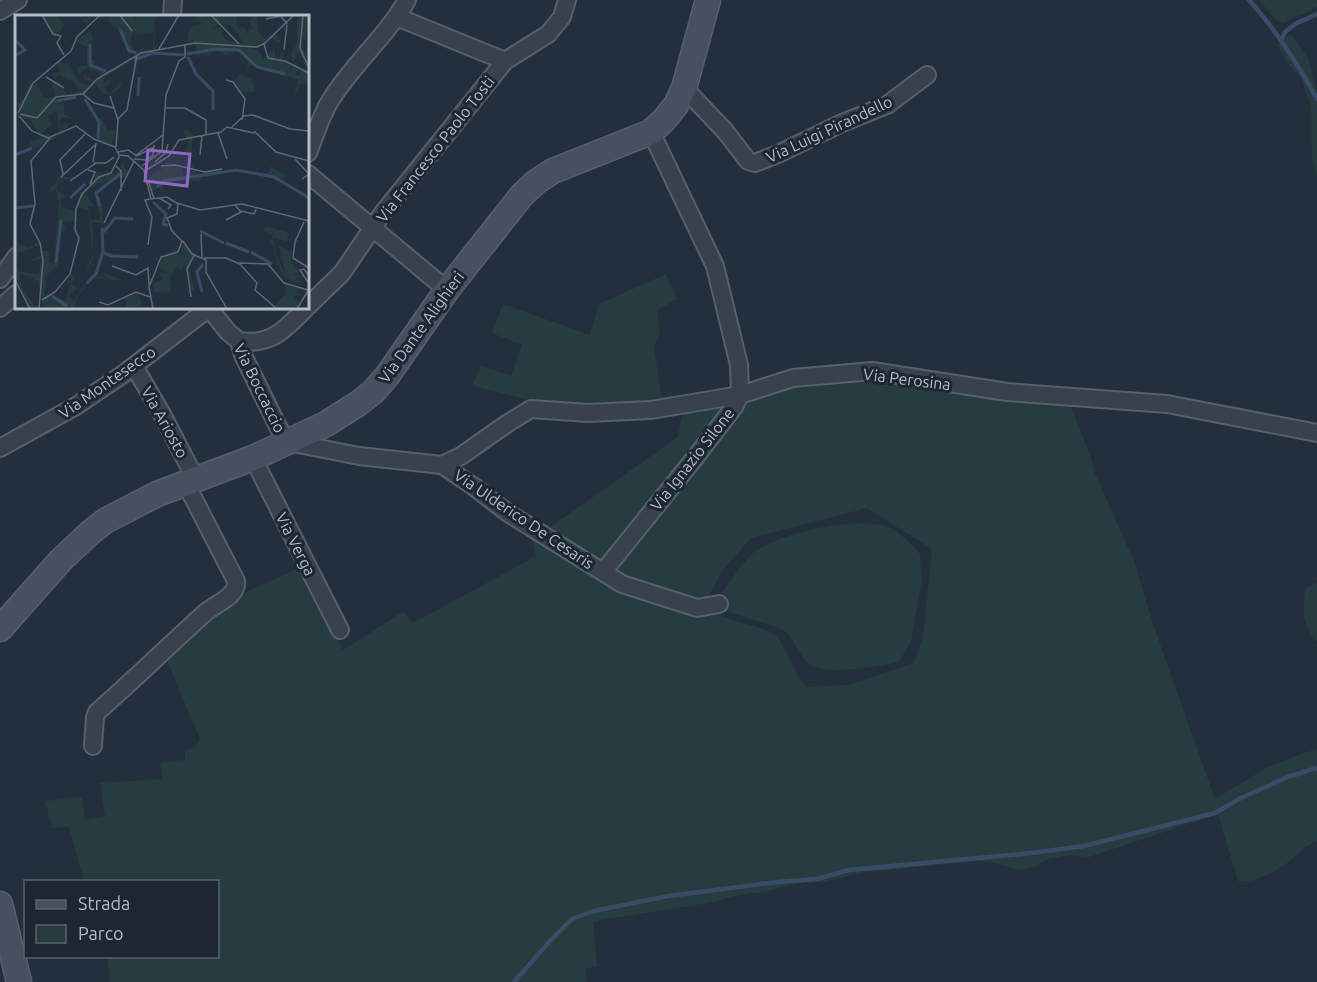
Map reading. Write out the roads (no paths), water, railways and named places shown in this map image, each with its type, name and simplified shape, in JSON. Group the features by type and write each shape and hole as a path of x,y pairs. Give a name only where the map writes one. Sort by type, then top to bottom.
{"main road":[{"name":"Via Dante Alighieri","path":"0,629 61,560 105,521 157,494 253,458 326,424 373,392 387,376 447,290 522,195 552,171 651,132 664,120 676,105 684,88 708,0"},
{"path":"0,904 19,982"}],"street":[{"path":"0,11 18,0"},
{"path":"172,15 173,0"},
{"path":"309,151 329,102 397,17 407,0"},
{"name":"Via Francesco Paolo Tosti","path":"309,305 342,273 382,214 505,61 548,34 562,17 567,0"},
{"path":"397,17 505,61"},
{"name":"Via Luigi Pirandello","path":"684,88 725,131 748,161 755,163 887,105 927,75"},
{"name":"Via Ignazio Silone","path":"603,572 698,454 734,407 740,395 739,365 716,266 651,132"},
{"path":"309,175 447,290"},
{"path":"0,279 15,258"},
{"path":"0,308 15,295"},
{"name":"Via Montesecco","path":"0,448 76,406 134,366 208,309"},
{"name":"Via Boccaccio","path":"210,309 228,332 239,340 243,355 287,442"},
{"name":"Via Francesco Paolo Tosti","path":"239,340 256,342 275,336 305,309"},
{"name":"Via Ariosto","path":"93,747 97,712 237,587 236,580 163,416 134,366"},
{"name":"Via Perosina","path":"442,465 461,456 531,409 588,413 651,410 740,395 793,378 872,371 1006,392 1167,404 1317,433"},
{"name":"Via Ulderico De Cesaris","path":"287,442 359,456 442,465 508,513 622,584 697,608 719,604"},
{"name":"Via Verga","path":"253,458 340,630"}],"waterway":[{"path":"1249,0 1286,48 1317,99"},
{"path":"1281,41 1285,32 1295,24 1317,14"},
{"path":"514,982 572,919 594,911 668,896 817,879 849,870 1084,846 1215,813 1241,798 1288,777 1317,768"}]}
